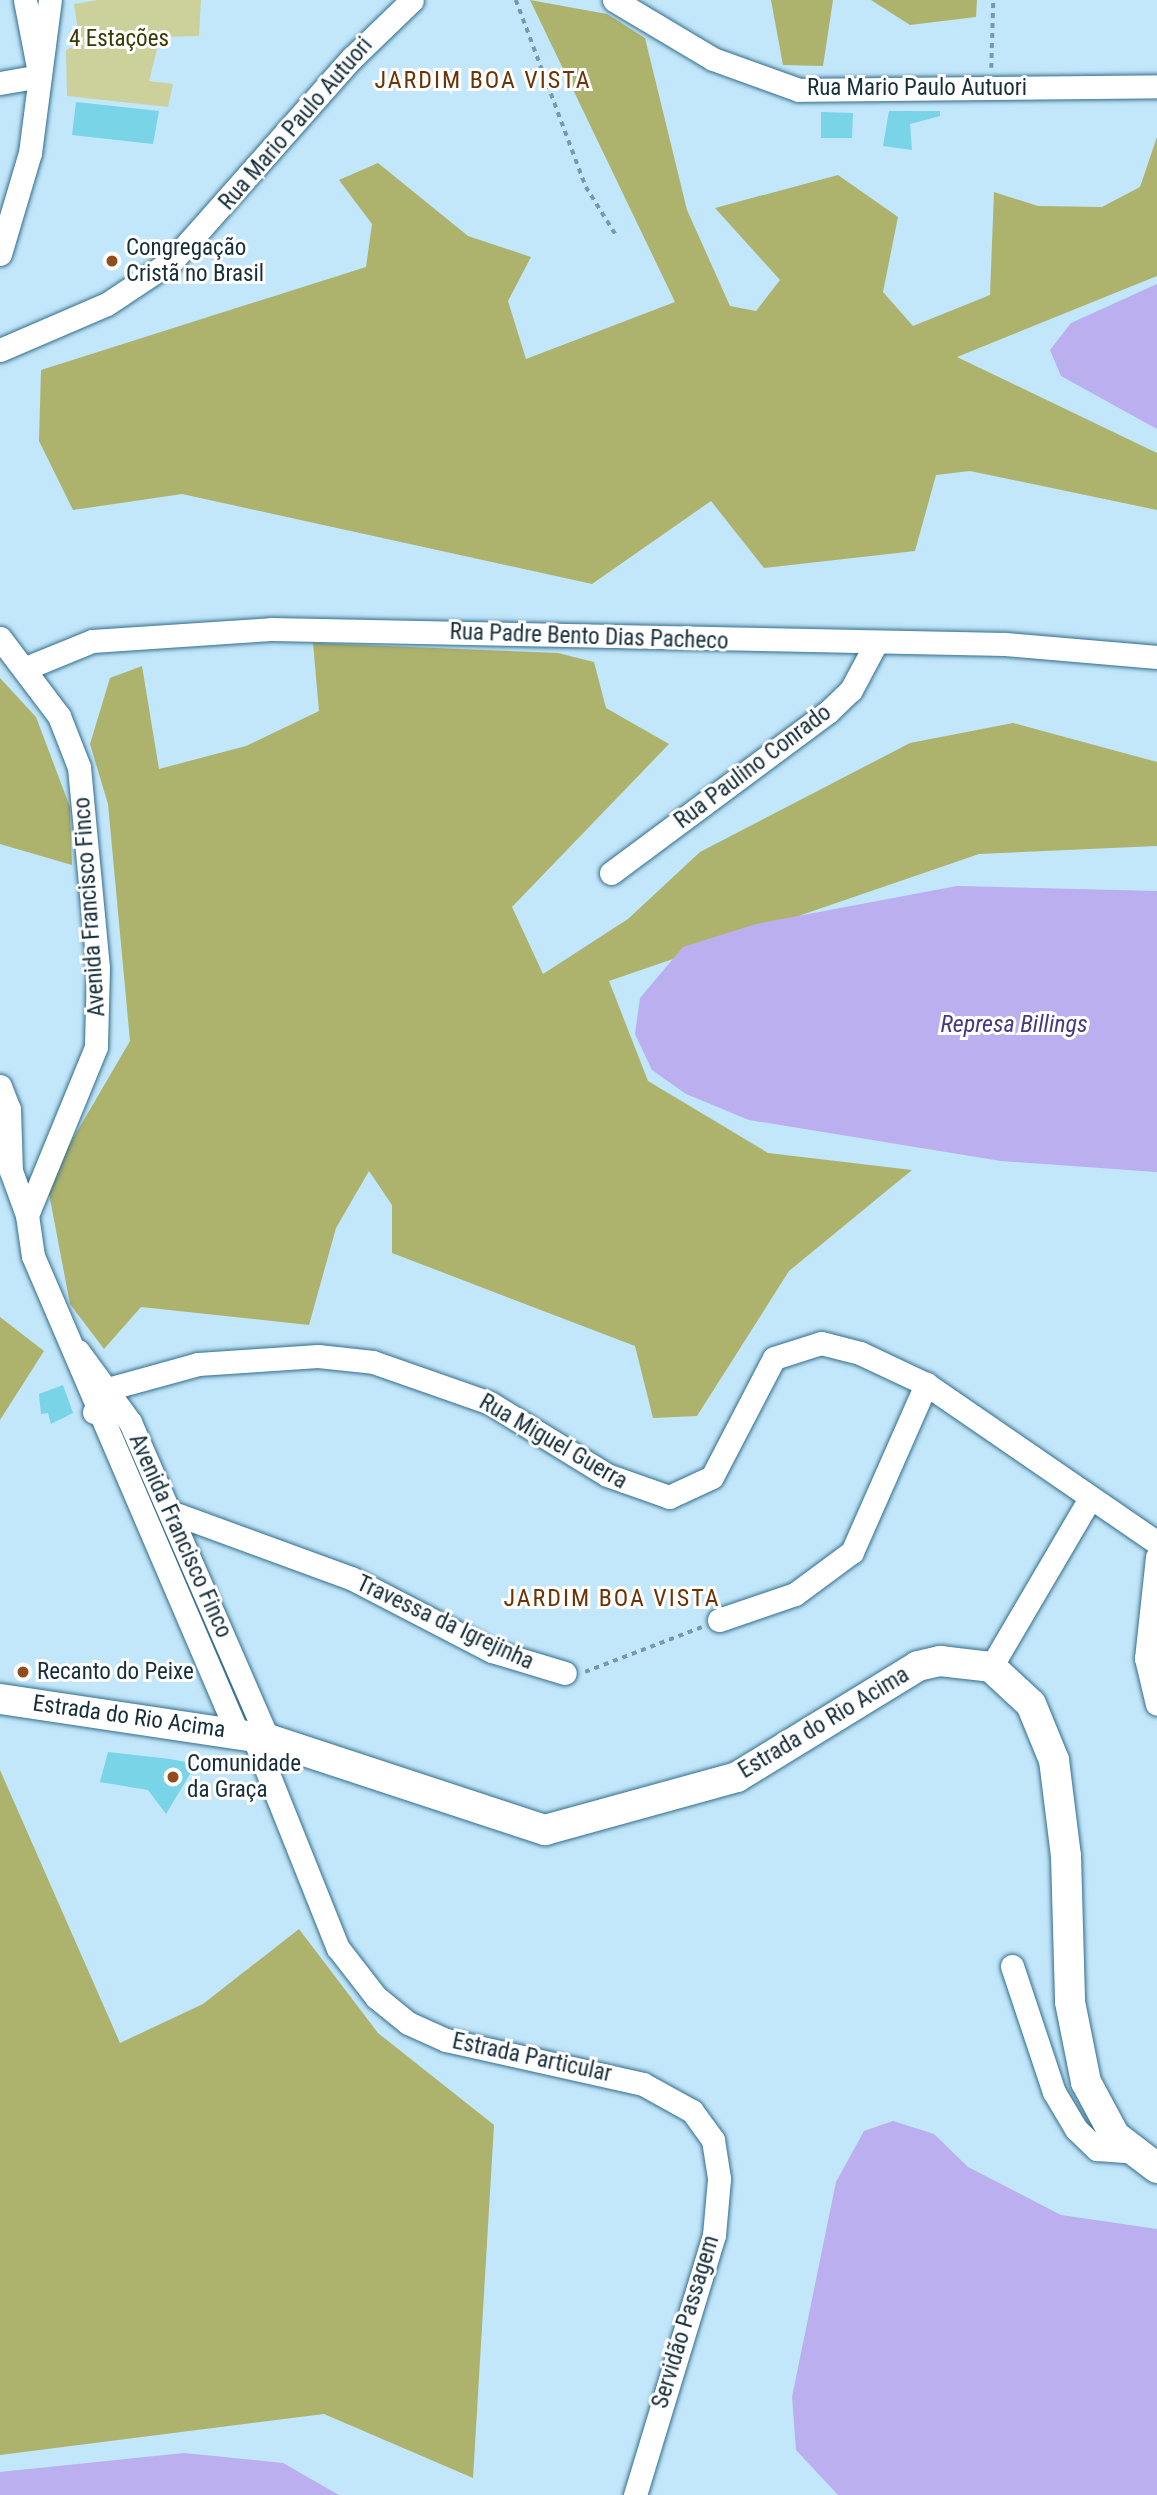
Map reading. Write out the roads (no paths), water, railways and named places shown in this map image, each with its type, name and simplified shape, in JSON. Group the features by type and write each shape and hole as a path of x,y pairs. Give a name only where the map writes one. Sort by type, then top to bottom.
{"main road":[{"name":"Estrada do Rio Acima","path":"0,1699 253,1736 512,1823 563,1829 737,1777 918,1666 940,1661 991,1667"},
{"path":"991,1667 1023,1691 1051,1750 1066,1856 1070,2002 1079,2058 1103,2118 1128,2151 1157,2168"}],"street":[{"path":"25,0 40,76"},
{"path":"0,254 30,153 50,0"},
{"name":"Rua Mario Paulo Autuori","path":"0,350 107,304 173,260 352,58 412,0"},
{"name":"Rua Mario Paulo Autuori","path":"614,0 713,59 799,90 1157,86"},
{"path":"0,83 40,76"},
{"name":"Rua Padre Bento Dias Pacheco","path":"26,668 92,641 271,629 875,645 1004,643 1157,657"},
{"name":"Avenida Francisco Finco","path":"0,638 26,668 59,716 79,767 99,1026 90,1066 27,1215 33,1256 73,1345 94,1412 253,1736"},
{"name":"Rua Paulino Conrado","path":"611,873 828,712 851,690 875,645"},
{"path":"0,1086 9,1109 11,1171 27,1215"},
{"name":"Rua Miguel Guerra","path":"111,1388 246,1359 373,1362 490,1403 607,1475 669,1497 712,1477 767,1368 789,1349 821,1343 844,1348 926,1384 1089,1500 1157,1543"},
{"name":"Avenida Francisco Finco","path":"73,1345 111,1388 173,1513 253,1736 338,1948 376,1997"},
{"path":"719,1620 795,1594 852,1552 926,1384"},
{"path":"94,1412 111,1388"},
{"path":"991,1667 1089,1500"},
{"name":"Travessa da Igrejinha","path":"173,1513 351,1578 492,1651 565,1673"},
{"path":"1157,1557 1146,1658 1157,1704"},
{"path":"1012,1966 1054,2092 1076,2129 1097,2149 1128,2151"},
{"name":"Estrada Particular","path":"376,1997 408,2023 446,2040 617,2075 692,2111"},
{"name":"Servidão Passagem","path":"635,2495 714,2235 716,2157 692,2111"}],"water":[{"path":"1157,284 1157,429 1061,376 1050,350 1071,323"},
{"name":"Represa Billings","path":"957,886 1157,891 1157,1172 1001,1161 749,1120 686,1094 652,1070 635,1034 640,998 683,947 756,924"},
{"path":"893,2121 934,2134 968,2167 1061,2215 1157,2229 1157,2495 838,2495 796,2450 792,2397 836,2182 864,2131"},
{"path":"184,2453 283,2463 339,2495 0,2495 0,2472"}],"place":[{"name":"Congregação Cristã no Brasil","path":"112,261"},
{"name":"Recanto do Peixe","path":"23,1672"},
{"name":"Comunidade da Graça","path":"173,1777"}],"district":[{"name":"JARDIM BOA VISTA","path":"483,81"},
{"name":"JARDIM BOA VISTA","path":"612,1599"}],"park label":[{"name":"4 Estações","path":"119,39"}]}
